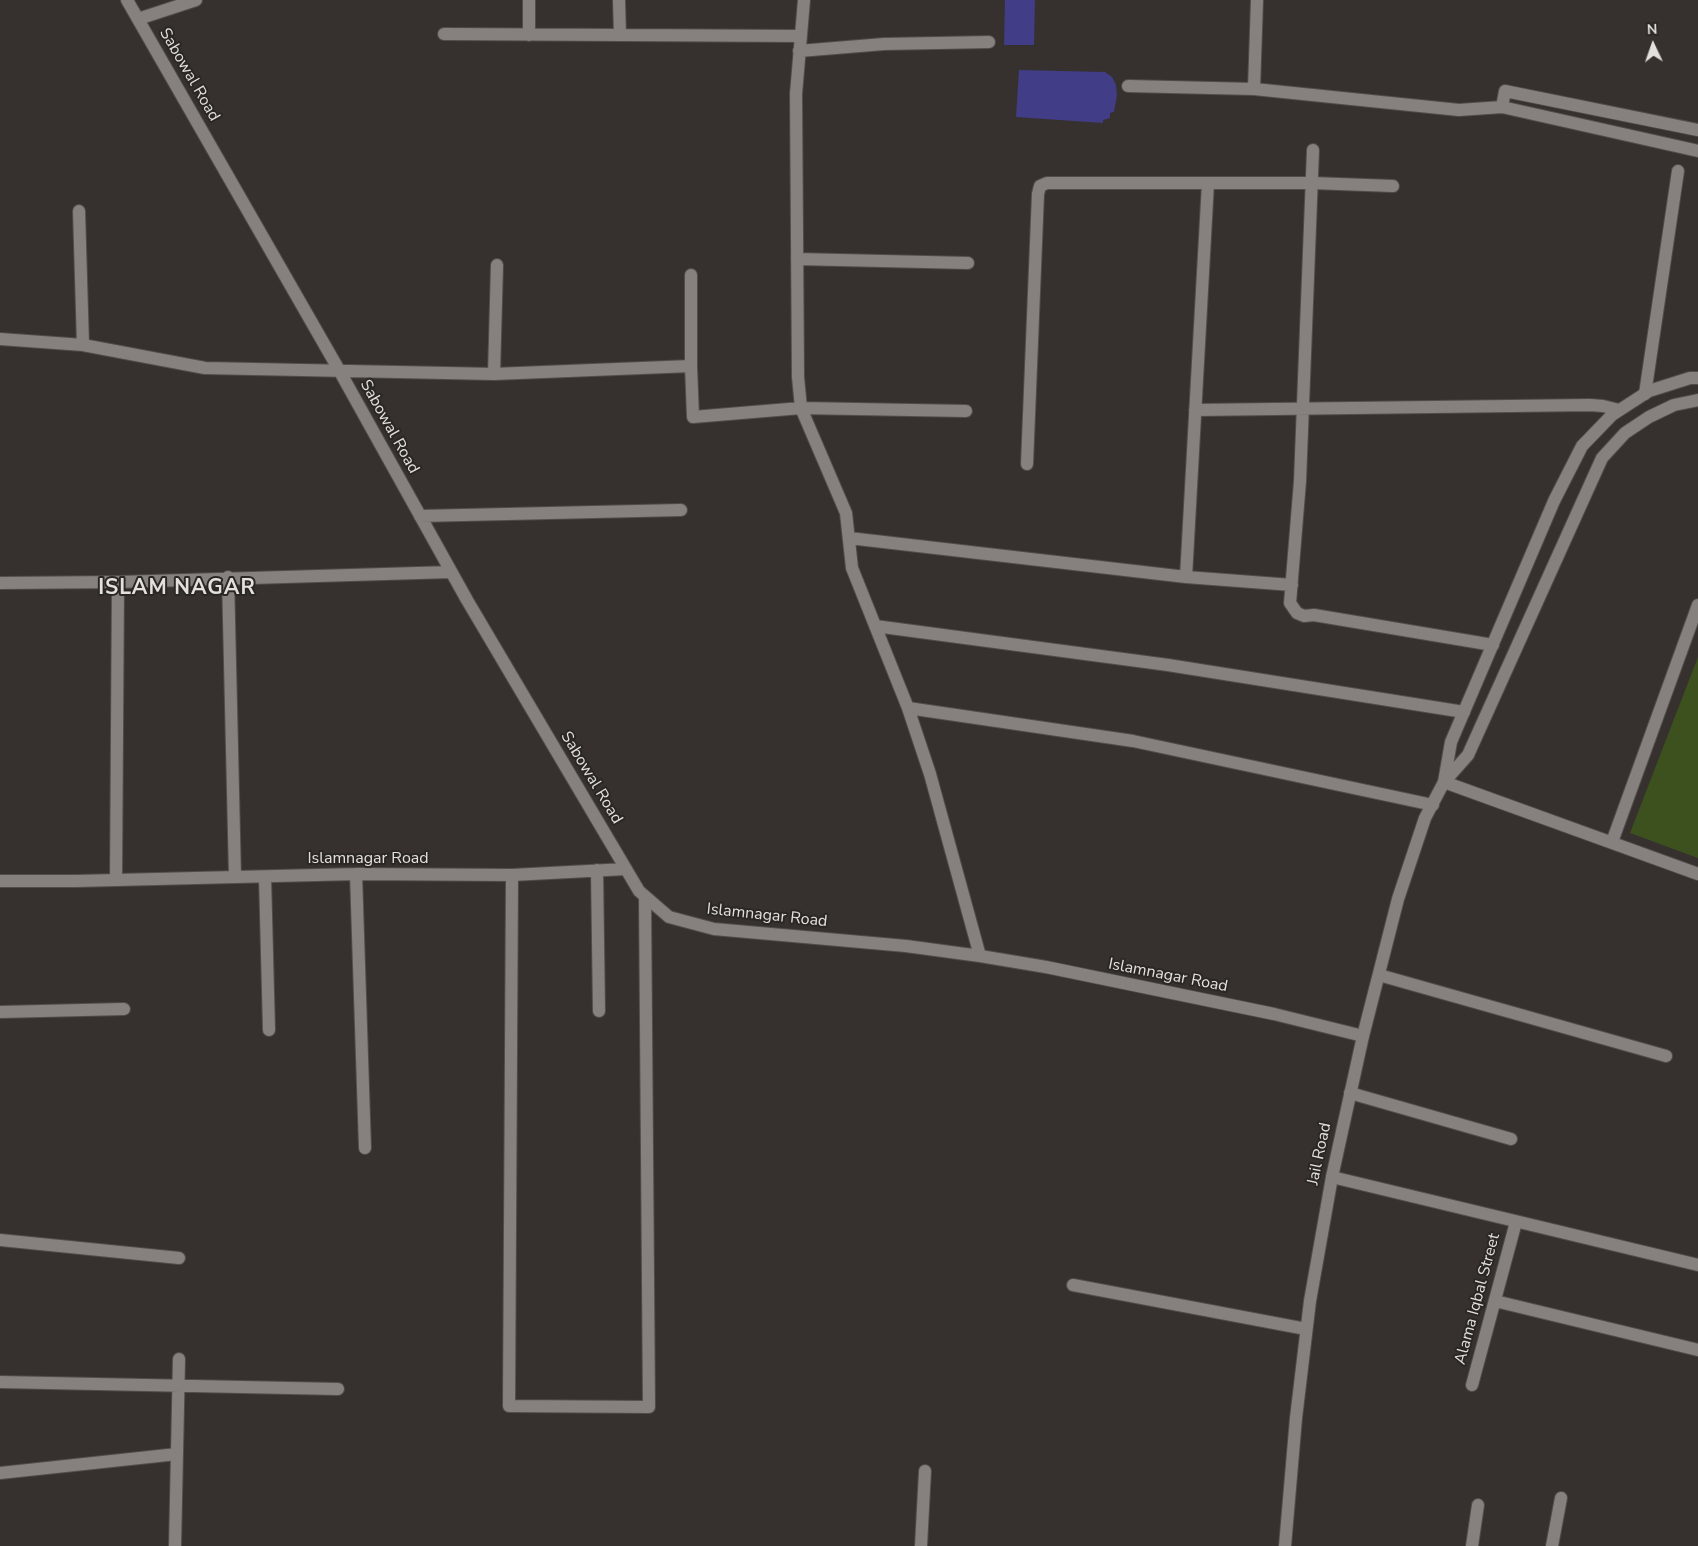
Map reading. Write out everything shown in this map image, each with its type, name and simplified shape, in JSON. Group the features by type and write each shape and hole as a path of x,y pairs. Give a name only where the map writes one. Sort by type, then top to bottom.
{"street":[{"name":"Sabowal Road","path":"127,0 339,370 451,572 626,870"},
{"path":"138,19 196,0"},
{"path":"529,0 529,34"},
{"path":"619,0 620,35"},
{"path":"804,0 796,94 798,377 801,408 846,513 852,568 908,708 930,774 980,956"},
{"path":"1254,89 1257,0"},
{"path":"444,34 800,36"},
{"path":"799,51 884,44 989,42"},
{"path":"1128,86 1254,89 1459,110 1502,107 1698,151"},
{"path":"1502,107 1505,91 1698,130"},
{"path":"1313,150 1300,481 1290,603 1297,613 1304,616 1314,615 1493,645"},
{"path":"1649,417 1641,397 1678,171"},
{"path":"1027,464 1038,194 1040,186 1047,183 1393,186"},
{"path":"1186,577 1208,184"},
{"path":"78,210 83,345"},
{"path":"797,259 968,263"},
{"path":"494,374 497,265"},
{"path":"691,275 693,416 801,408 966,411"},
{"path":"0,339 83,345 205,368 494,374 691,366"},
{"path":"1444,782 1451,742 1554,501 1582,446 1612,415 1641,397 1690,378 1698,378"},
{"path":"1444,782 1468,755 1602,458 1625,432 1649,417 1674,405 1698,400"},
{"path":"1195,410 1590,405 1619,410"},
{"path":"420,516 681,510"},
{"path":"849,538 1186,577 1292,586"},
{"path":"0,583 118,582 228,577 451,572"},
{"path":"228,577 235,877"},
{"path":"116,880 118,582"},
{"path":"1612,842 1698,605"},
{"path":"875,626 1168,664 1464,712"},
{"path":"908,708 1133,741 1432,805"},
{"path":"1444,782 1698,874"},
{"name":"Jail Road","path":"1285,1546 1306,1329 1332,1177 1350,1093 1398,899 1425,818 1444,782"},
{"path":"597,870 599,1011"},
{"name":"Islamnagar Road","path":"0,881 356,874 512,875 626,870 639,892 669,917 714,929 906,946 980,956 1046,967 1265,1012 1364,1036"},
{"path":"356,874 365,1148"},
{"path":"512,875 509,1406 648,1407 645,897"},
{"path":"265,877 269,1030"},
{"path":"1379,975 1666,1056"},
{"path":"0,1012 124,1008"},
{"path":"1350,1093 1512,1139"},
{"path":"1332,1177 1698,1265"},
{"name":"Alama Iqbal Street","path":"1472,1385 1516,1222"},
{"path":"0,1240 179,1258"},
{"path":"1073,1285 1306,1329"},
{"path":"1495,1301 1698,1350"},
{"path":"175,1546 179,1359"},
{"path":"0,1382 338,1388"},
{"path":"0,1473 176,1454"},
{"path":"921,1546 925,1471"},
{"path":"1552,1546 1561,1498"},
{"path":"1472,1546 1478,1505"}],"green space":[{"path":"1698,657 1698,858 1630,833"}],"building":[{"path":"1005,0 1035,0 1034,45 1004,45"},
{"path":"1019,70 1105,72 1112,77 1116,85 1117,95 1114,112 1110,113 1110,118 1103,120 1103,123 1016,117"}],"district":[{"name":"ISLAM NAGAR","path":"177,589"}]}
